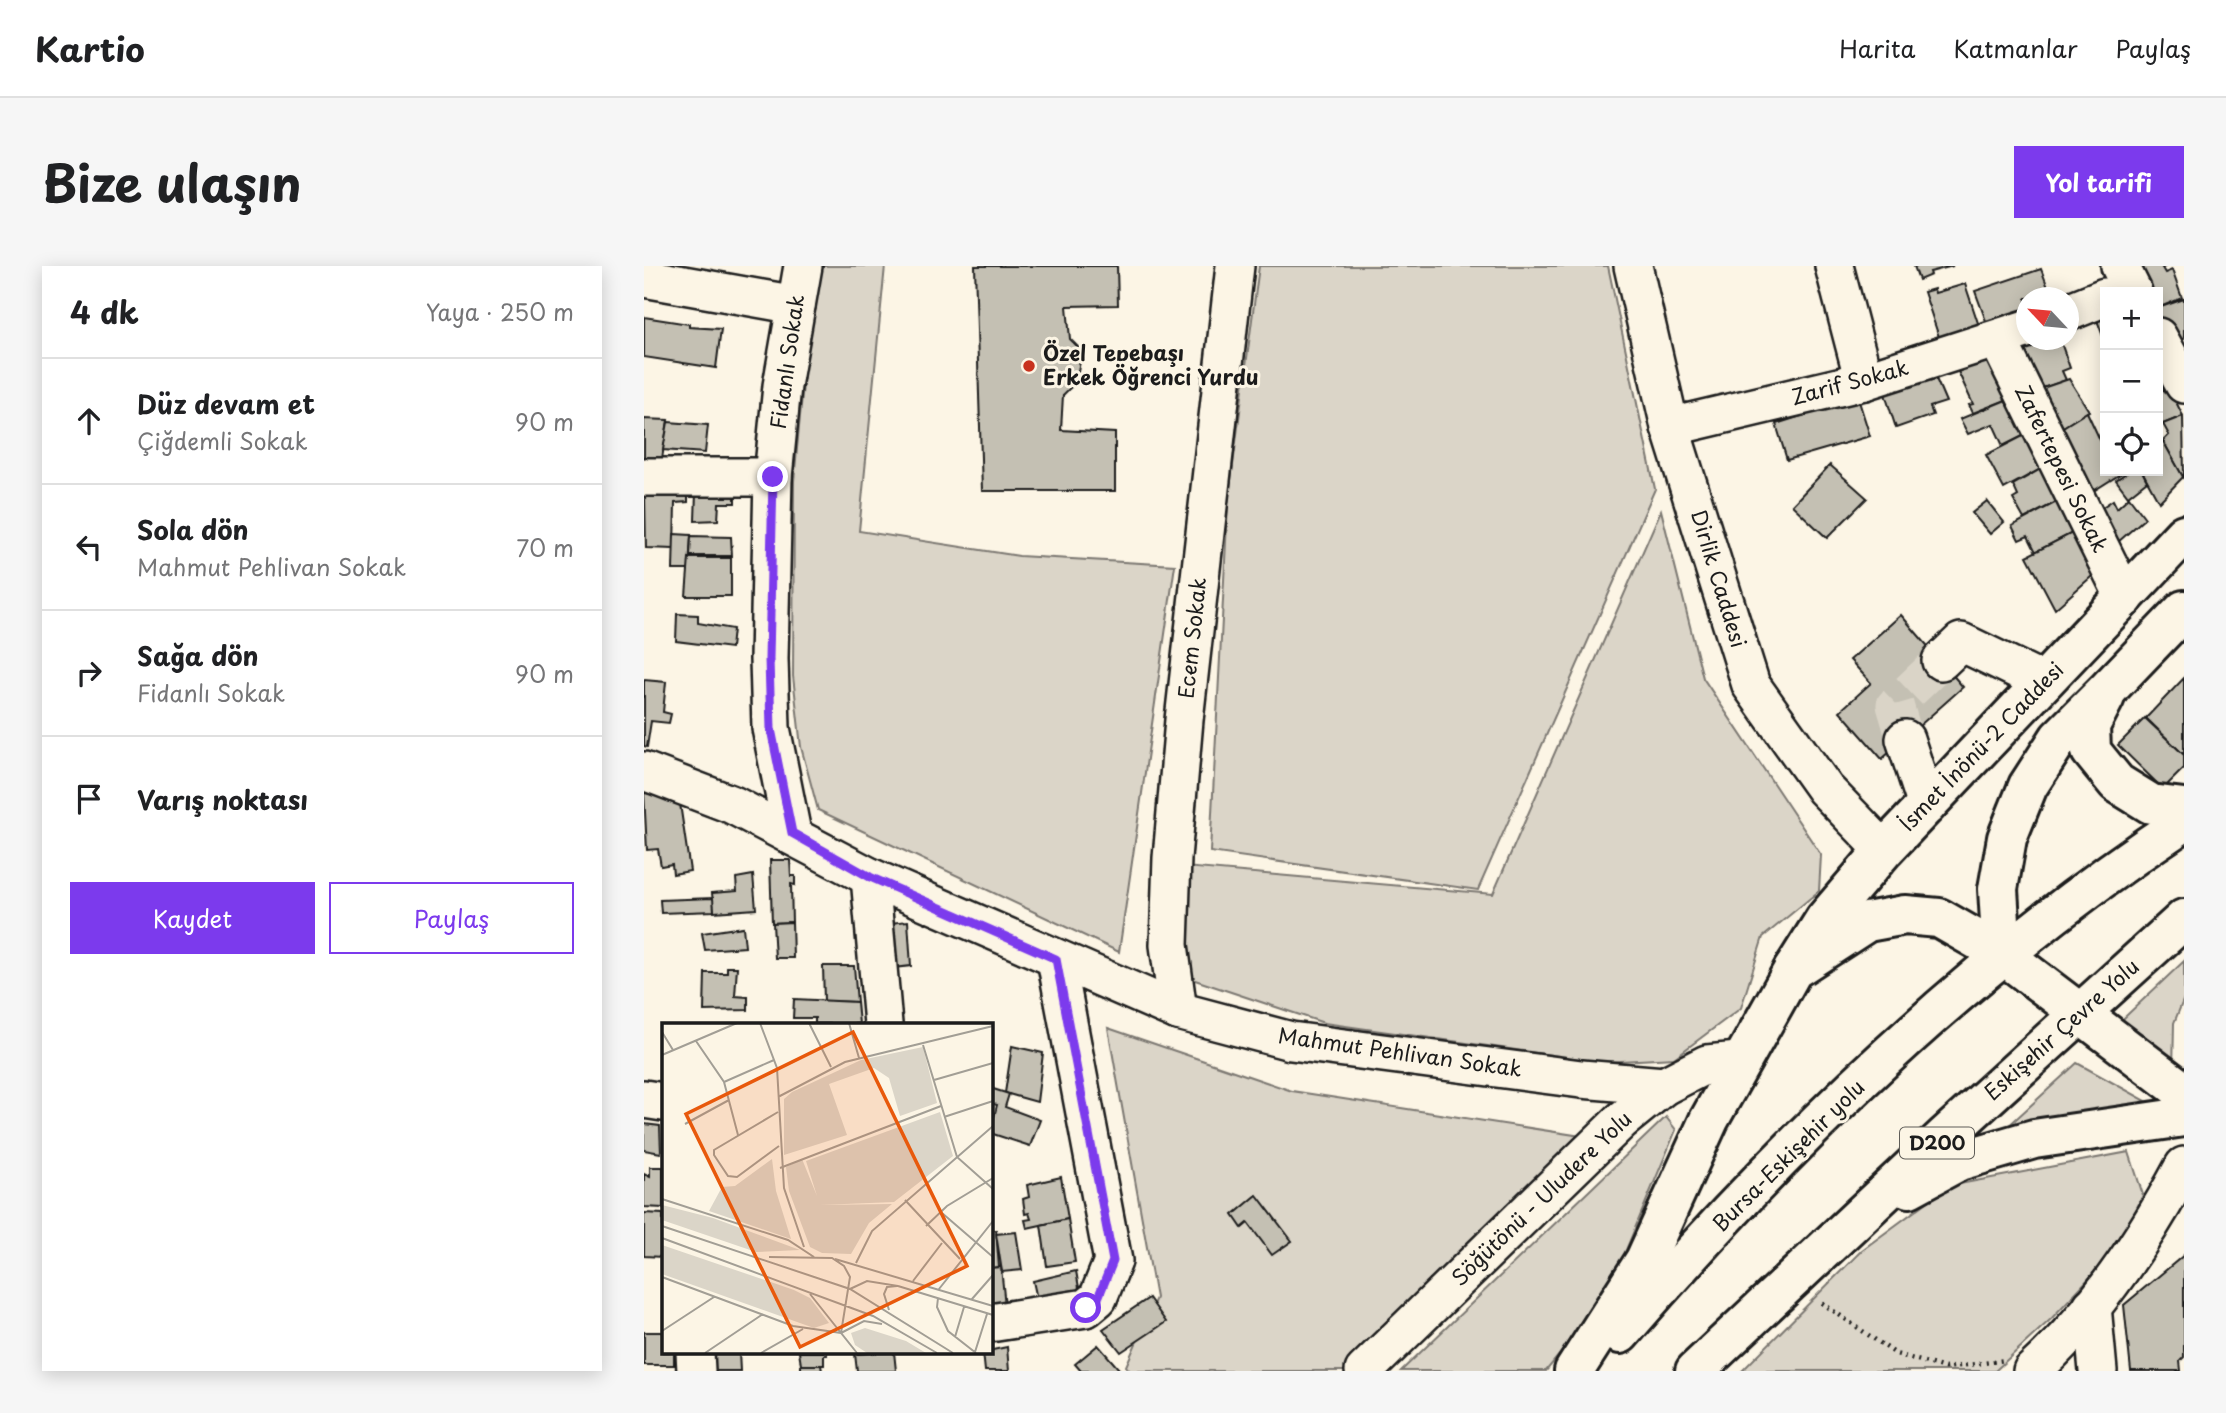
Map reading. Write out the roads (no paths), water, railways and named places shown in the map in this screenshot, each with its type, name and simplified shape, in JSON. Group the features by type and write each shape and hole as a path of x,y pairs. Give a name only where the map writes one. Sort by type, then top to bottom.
{"main road":[{"name":"İsmet İnönü-2 Caddesi","path":"1574,1371 1645,1260 1740,1061 1825,919 1884,850 2184,534"},
{"path":"2002,954 1998,890 2007,838 2028,786 2059,738 2184,610"},
{"path":"2111,686 2090,726 2091,751 2117,783 2151,804 2184,808"},
{"path":"2002,954 2184,822"},
{"path":"1793,970 1867,922 1905,915 1939,918 2002,954 2184,1092"},
{"name":"Eskişehir Çevre Yolu","path":"1695,1371 1864,1211 2184,919"},
{"name":"Bursa-Eskişehir yolu","path":"1589,1371 1658,1291 1771,1171 1887,1057 2002,954"},
{"path":"1864,1211 1959,1161 2022,1143 2184,1116"}],"street":[{"name":"Fidanlı Sokak","path":"792,833 771,729 769,659 773,477 782,386 803,266"},
{"name":"Ecem Sokak","path":"1178,1011 1169,945 1172,858 1186,706 1235,266"},
{"name":"Dirlik Caddesi","path":"1633,266 1670,428 1751,685 1825,789 1884,850"},
{"path":"1834,266 1864,381"},
{"path":"644,278 796,305"},
{"path":"2079,307 2100,297"},
{"name":"Zarif Sokak","path":"1670,428 1864,381 2012,335"},
{"name":"Zafertepesi Sokak","path":"2012,335 2125,598"},
{"path":"2163,346 2184,384"},
{"path":"644,477 773,477"},
{"path":"1941,661 1961,642 2044,682"},
{"path":"1905,739 1927,806"},
{"name":"Mahmut Pehlivan Sokak","path":"644,771 733,805 792,833 870,877 1178,1011 1291,1041 1581,1079 1664,1086"},
{"path":"870,877 883,1023"},
{"path":"992,1323 1086,1308 1098,1298 1113,1261 1056,959"},
{"name":"Söğütönü - Uludere Yolu","path":"1364,1371 1582,1156 1664,1086 1707,1064 1740,1061"},
{"path":"644,1099 662,1102"},
{"path":"2042,1362 2092,1306 2143,1236 2184,1166"},
{"path":"2092,1306 2098,1371"}],"tunnel":[{"path":"1905,739 1895,705 1941,661"}],"place":[{"name":"Özel Tepebaşı Erkek Öğrenci Yurdu","path":"1029,366"}]}
